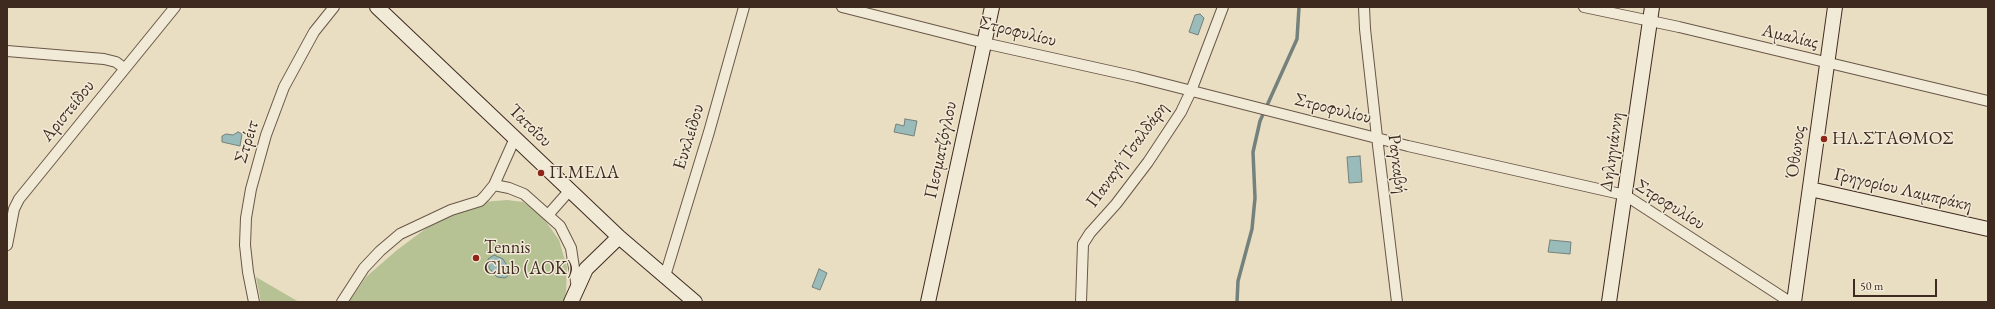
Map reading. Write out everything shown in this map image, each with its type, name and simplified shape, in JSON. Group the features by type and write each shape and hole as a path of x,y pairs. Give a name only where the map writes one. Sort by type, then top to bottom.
{"street":[{"name":"Αριστείδου","path":"7,245 12,214 19,199 175,7"},
{"name":"Στρέιτ","path":"254,302 245,245 246,218 253,181 266,135 284,87 314,32 334,7"},
{"name":"Τατοΐου","path":"377,7 619,237 695,302"},
{"name":"Ευκλείδου","path":"665,276 709,132 744,7"},
{"name":"Στροφυλίου","path":"842,7 984,43 1192,91 1377,138 1625,195 1790,302"},
{"name":"Πεσματζόγλου","path":"928,302 992,7"},
{"name":"Παναγή Τσαλδάρη","path":"1081,302 1083,244 1148,162 1181,112 1192,91 1224,7"},
{"name":"Ραγκαβή","path":"1364,7 1377,138 1398,302"},
{"name":"Αμαλίας","path":"1584,7 1650,21 1988,101"},
{"name":"Δηληγιάννη","path":"1609,302 1652,7"},
{"name":"Όθωνος","path":"1794,302 1835,7"},
{"path":"7,51 104,59 116,62 124,68"},
{"path":"342,302 364,268 380,251 400,234 452,210 480,201 494,185 515,138"},
{"path":"494,185 509,188 524,194 560,226 571,248 577,288"},
{"name":"Γρηγορίου Λαμπράκη","path":"1810,189 1988,229"},
{"path":"548,215 570,190"},
{"path":"571,302 586,269 619,237"}],"green space":[{"name":"Tennis Club (AOK)","path":"507,200 523,202 542,216 559,240 567,267 566,292 563,302 349,302 366,277 397,250 428,227 454,212 483,202"},
{"path":"256,277 299,302 261,302"}],"water":[{"path":"1200,14 1204,18 1198,35 1189,32 1195,15"},
{"path":"905,119 917,121 914,136 894,132 896,124 904,126"},
{"path":"238,132 242,134 240,146 222,142 222,136 226,134 233,135"},
{"path":"1360,156 1362,182 1349,183 1347,157"},
{"path":"1550,240 1571,242 1570,254 1548,252"},
{"path":"494,255 503,259 508,267 508,276 505,278 497,277 489,268 488,259"},
{"path":"819,269 827,273 820,290 812,287"}],"waterway":[{"path":"1237,302 1238,281 1252,229 1255,198 1253,152 1260,121 1297,39 1299,7"}],"place":[{"name":"ΗΛ.ΣΤΑΘΜΟΣ","path":"1824,139"},
{"name":"Π.ΜΕΛΑ","path":"541,173"},
{"name":"Tennis Club (AOK)","path":"476,258"}]}
